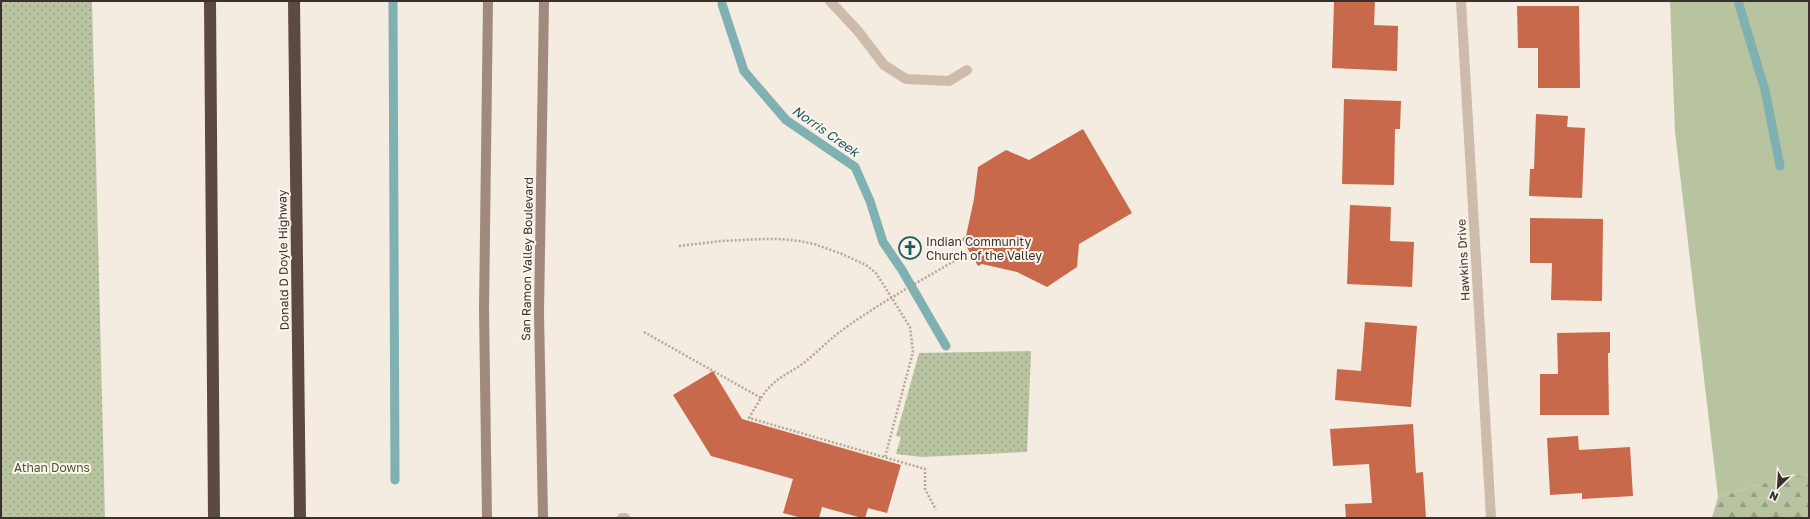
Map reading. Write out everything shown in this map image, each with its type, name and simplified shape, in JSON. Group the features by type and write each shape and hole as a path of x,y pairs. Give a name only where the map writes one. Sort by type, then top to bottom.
{"highway":[{"path":"210,1 214,518"},
{"name":"Donald D Doyle Highway","path":"294,1 300,518"}],"main road":[{"path":"487,518 484,309 488,1"},
{"name":"San Ramon Valley Boulevard","path":"543,518 539,313 544,1"}],"street":[{"path":"830,1 858,31 884,65 906,79 950,81 967,70"},
{"name":"Hawkins Drive","path":"1461,1 1491,518"}],"path":[{"path":"679,246 721,241 781,239 814,244 837,252 866,265 876,273 910,327 913,352 885,457"},
{"path":"936,510 925,489 925,469 750,418 769,386 778,378 793,370 836,335 893,298 969,252"},
{"path":"644,332 761,398"}],"green space":[{"name":"Athan Downs","path":"1,1 92,1 105,518 1,518"},
{"path":"1670,1 1809,1 1809,474 1775,480 1718,497 1675,132"},
{"path":"1031,351 1027,452 922,457 896,454 901,437 896,436 919,353"},
{"path":"1809,474 1809,518 1712,518 1718,497 1775,480"}],"building":[{"path":"1334,1 1375,1 1374,25 1398,26 1397,71 1332,68"},
{"path":"1517,6 1579,6 1580,88 1538,88 1538,48 1518,48"},
{"path":"1344,99 1401,101 1400,129 1395,129 1394,185 1342,184"},
{"path":"1536,114 1568,116 1567,127 1585,128 1582,198 1529,196 1530,169 1534,169"},
{"path":"1083,129 1132,213 1079,244 1077,267 1047,287 1017,272 982,264 978,266 962,239 966,236 974,199 978,167 1006,150 1029,160"},
{"path":"1350,205 1391,207 1390,241 1414,242 1412,287 1347,284"},
{"path":"1530,218 1603,219 1602,301 1551,300 1552,263 1530,263"},
{"path":"1365,322 1417,326 1411,407 1335,400 1337,369 1361,371"},
{"path":"1610,332 1610,353 1608,353 1609,415 1540,415 1540,374 1558,374 1557,333"},
{"path":"713,371 742,419 901,465 887,513 868,508 865,518 862,518 822,507 819,518 802,518 783,513 793,479 711,456 673,395"},
{"path":"1413,424 1416,473 1423,472 1426,518 1346,518 1345,504 1372,503 1369,464 1333,466 1330,429"},
{"path":"1578,436 1579,450 1630,447 1633,496 1582,499 1582,493 1550,495 1547,438"}],"waterway":[{"path":"393,1 395,480"},
{"path":"1738,1 1765,90 1780,166"},
{"name":"Norris Creek","path":"722,4 744,71 786,120 855,167 870,201 883,242 902,270 946,346"}],"place":[{"name":"Indian Community Church of the Valley","path":"910,248"}]}
